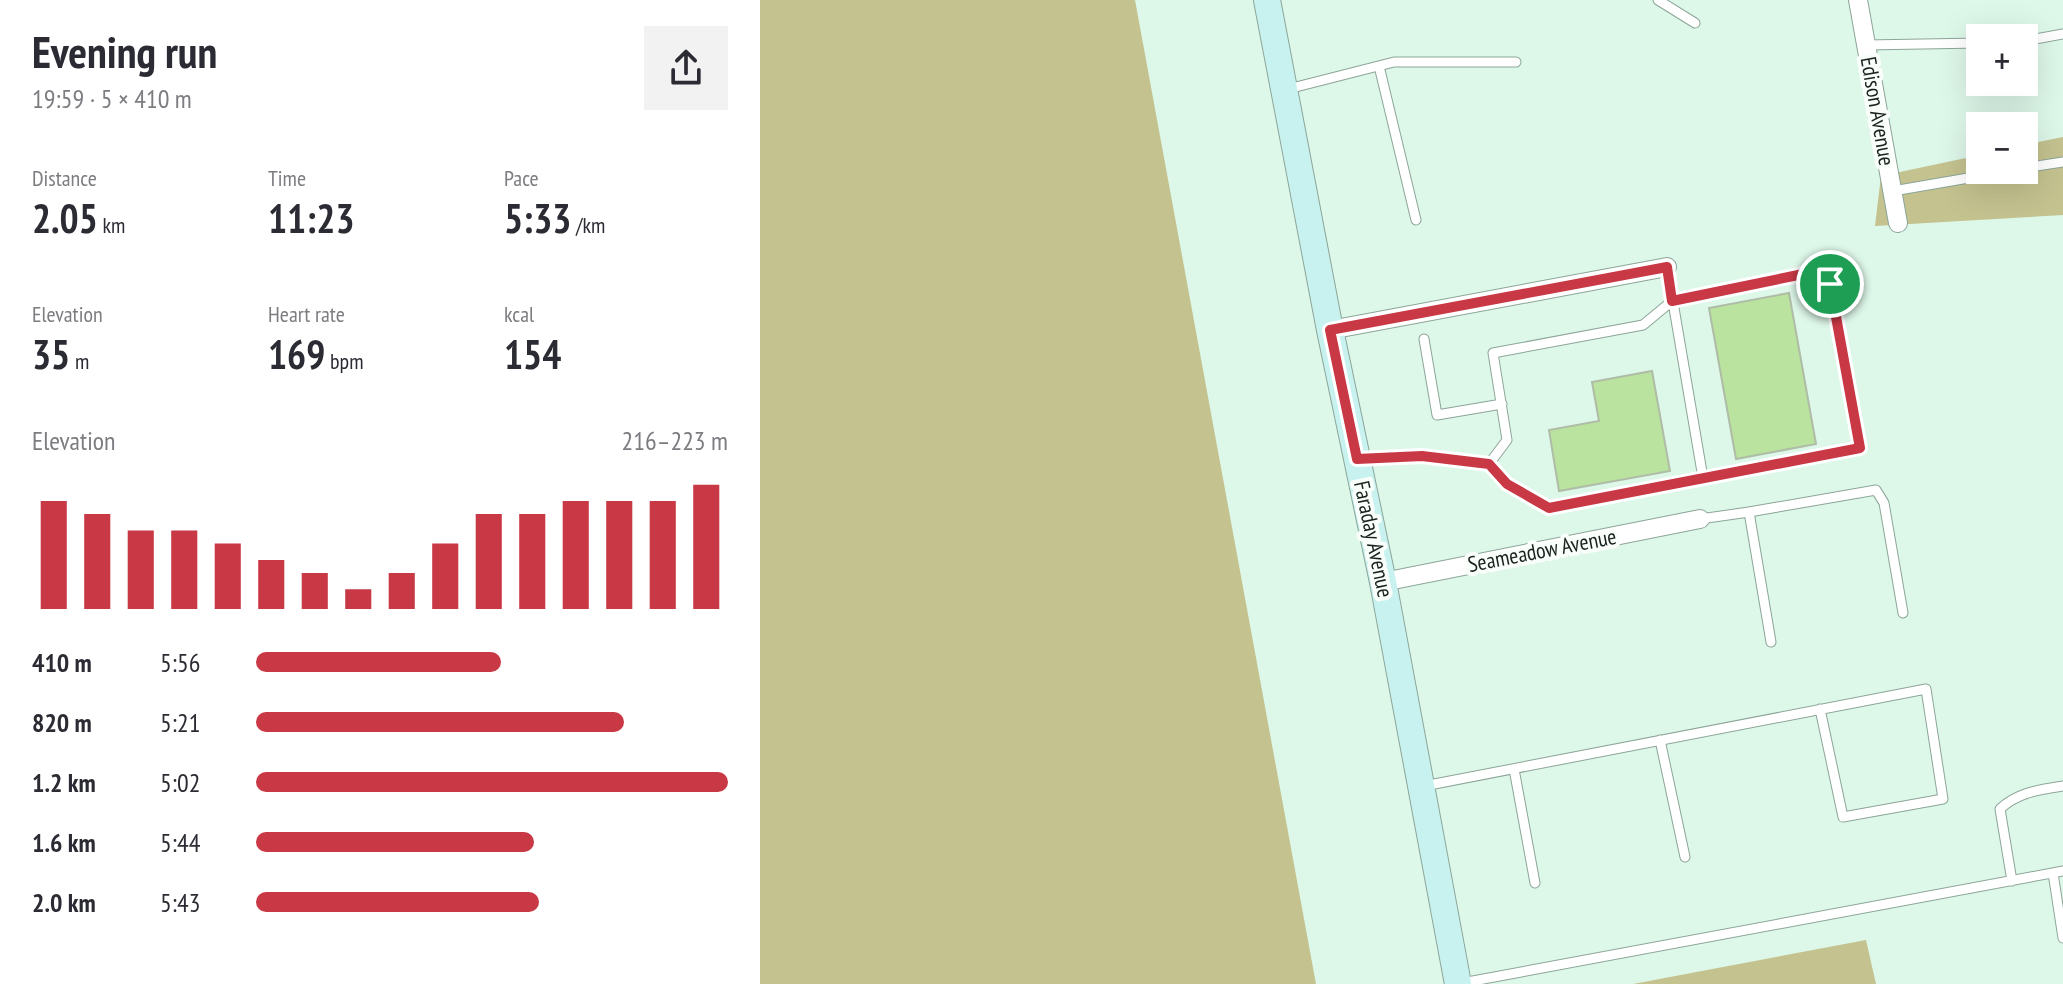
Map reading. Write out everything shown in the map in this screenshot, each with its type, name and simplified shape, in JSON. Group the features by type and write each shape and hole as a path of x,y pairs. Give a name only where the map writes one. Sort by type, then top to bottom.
{"street":[{"name":"Faraday Avenue","path":"1267,0 1330,330 1383,582 1458,984"},
{"name":"Edison Avenue","path":"1858,0 1898,223"},
{"path":"1330,330 1667,267"},
{"name":"Seameadow Avenue","path":"1383,582 1700,519"}],"lane":[{"path":"1658,0 1695,23"},
{"path":"2038,38 2063,34"},
{"path":"1866,45 1966,43"},
{"path":"1284,90 1394,62 1516,62"},
{"path":"1379,66 1416,220"},
{"path":"2038,166 2063,162"},
{"path":"1893,191 1966,178"},
{"path":"1667,267 1703,478"},
{"path":"1357,459 1422,456 1489,464 1507,484 1549,508 1860,448 1830,284 1813,272 1672,301 1643,325 1493,353 1507,440 1489,464"},
{"path":"1424,339 1437,415 1502,404"},
{"path":"1700,519 1876,490 1884,503 1903,613"},
{"path":"1749,512 1771,642"},
{"path":"1420,787 1820,709 1926,689 1943,799 1843,817 1820,709"},
{"path":"1660,740 1685,857"},
{"path":"1514,769 1535,883"},
{"path":"2012,881 2000,809 2010,799 2031,791 2063,786"},
{"path":"1458,984 2058,872 2063,938"}],"shaded area":[{"path":"760,0 1135,0 1316,984 760,984"},
{"path":"2063,137 2063,215 1875,226 1881,176 1966,158 1966,184 2038,184 2038,142"},
{"path":"1866,940 1876,984 1633,984"}],"building":[{"path":"1789,293 1816,444 1736,459 1709,308"},
{"path":"1652,371 1670,471 1559,491 1549,430 1599,421 1592,382"}],"route":[{"path":"1667,267 1672,301 1813,272 1830,284 1860,448 1549,508 1507,484 1489,464 1422,456 1357,459 1330,330 1667,267"}]}
